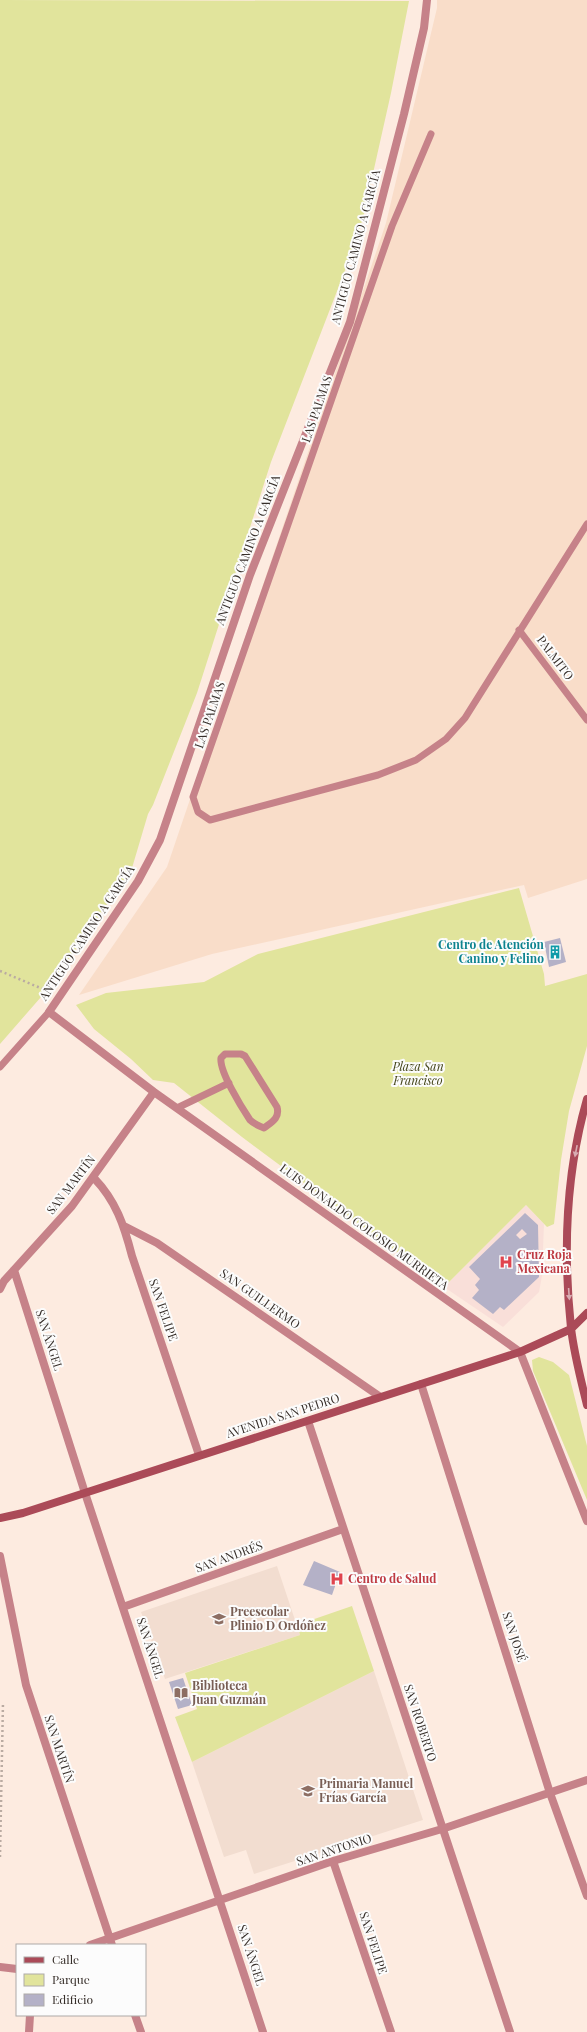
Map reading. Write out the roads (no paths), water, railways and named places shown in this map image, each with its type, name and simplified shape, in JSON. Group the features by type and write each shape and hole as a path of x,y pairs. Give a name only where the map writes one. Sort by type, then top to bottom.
{"main road":[{"path":"587,1099 574,1166 567,1228 571,1329 587,1405"},
{"path":"571,1329 587,1313"},
{"name":"AVENIDA SAN PEDRO","path":"0,1518 23,1513 379,1396 520,1352 571,1329"}],"street":[{"name":"ANTIGUO CAMINO A GARCÍA","path":"49,1012 138,881 160,840 250,575 350,322 404,114 424,28 427,0"},
{"name":"LUIS DONALDO COLOSIO MURRIETA","path":"49,1012 154,1092 520,1352"},
{"name":"SAN MARTÍN","path":"0,1289 14,1270 72,1206 94,1178 154,1092"},
{"name":"SAN FELIPE","path":"94,1178 108,1193 124,1226 132,1256 199,1456"},
{"name":"SAN GUILLERMO","path":"124,1226 157,1243 379,1396"},
{"name":"SAN ÁNGEL","path":"14,1270 85,1493 124,1607 263,2032"},
{"path":"520,1352 587,1521"},
{"name":"SAN JOSÉ","path":"421,1384 550,1793 587,1896"},
{"name":"SAN ROBERTO","path":"308,1420 510,2032"},
{"name":"SAN ANDRÉS","path":"124,1607 344,1529"},
{"name":"SAN MARTÍN","path":"0,1556 26,1685 110,1941"},
{"name":"SAN ANTONIO","path":"95,1944 110,1941 333,1861 442,1829 587,1780"},
{"name":"SAN FELIPE","path":"333,1861 390,2032"},
{"path":"0,1967 16,1969"},
{"path":"29,2032 30,2016"},
{"path":"135,2016 141,2032"}],"lane":[{"name":"LAS PALMAS","path":"431,134 392,226 193,797 198,812 210,820 378,775 416,760 446,739 465,718 587,524"},
{"name":"PALMITO","path":"520,630 587,720"},
{"name":"ANTIGUO CAMINO A GARCÍA","path":"0,1067 49,1012"},
{"path":"225,1054 241,1054 245,1056 277,1107 279,1112 275,1119 264,1128 251,1121 229,1083 220,1062 221,1058 225,1054"},
{"path":"177,1108 229,1083"}],"place":[{"name":"Centro de Atención Canino y Felino","path":"555,952"},
{"name":"Cruz Roja Mexicana","path":"506,1262"},
{"name":"Centro de Salud","path":"337,1579"},
{"name":"Preescolar Plinio D Ordóñez","path":"219,1619"},
{"name":"Biblioteca Juan Guzmán","path":"181,1693"},
{"name":"Primaria Manuel Frías García","path":"308,1791"}],"park label":[{"name":"Plaza San Francisco","path":"418,1074"}]}
